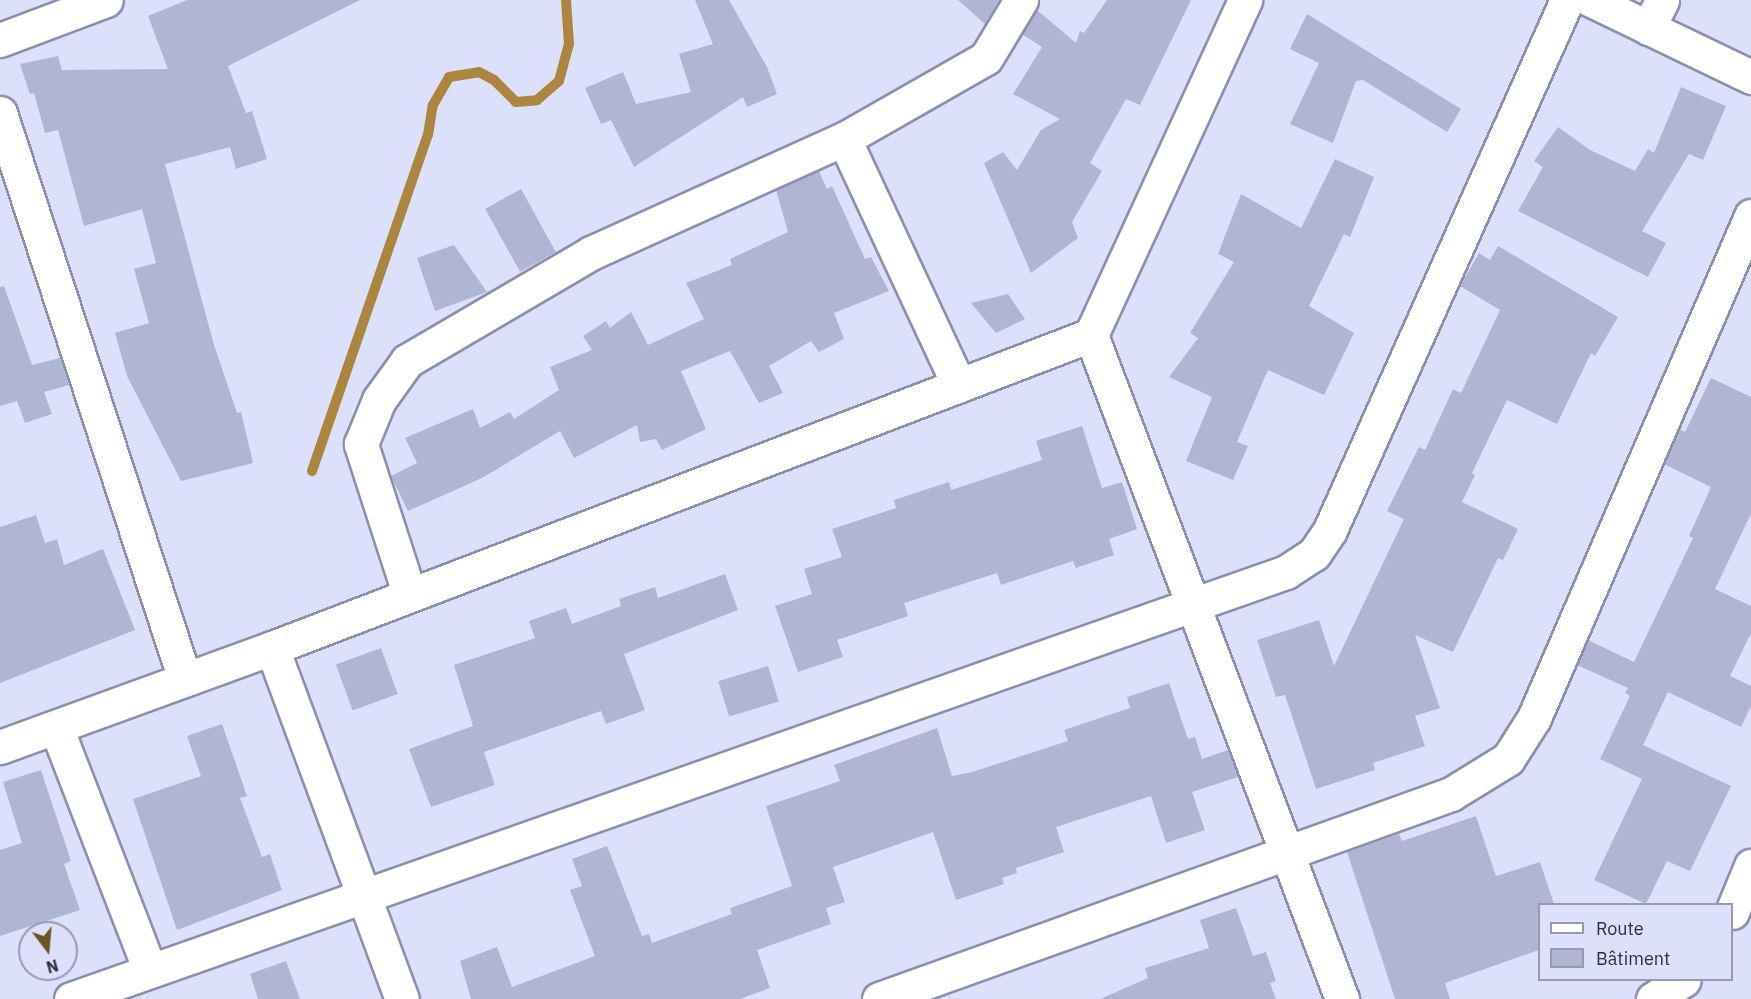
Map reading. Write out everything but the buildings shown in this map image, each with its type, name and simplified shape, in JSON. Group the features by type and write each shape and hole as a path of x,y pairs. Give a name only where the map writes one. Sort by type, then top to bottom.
{"street":[{"path":"0,40 106,0"},
{"path":"409,593 361,444 379,400 407,361 591,253 844,139 986,58 1021,0"},
{"path":"0,747 272,648 409,593 1091,335 1245,0"},
{"path":"71,999 1286,572 1314,554 1330,530 1567,0"},
{"path":"1591,0 1655,14 1751,77"},
{"path":"0,112 185,680"},
{"path":"844,139 959,386"},
{"path":"879,999 1451,794 1508,759 1534,718 1751,216"},
{"path":"1091,335 1342,999"},
{"path":"272,648 402,999"},
{"path":"57,728 150,971"},
{"path":"1733,908 1751,867"},
{"path":"1653,999 1681,981"}],"waterway":[{"path":"312,471 428,135 433,105 449,77 479,72 494,80 516,102 537,100 559,81 569,44 566,0"}]}
